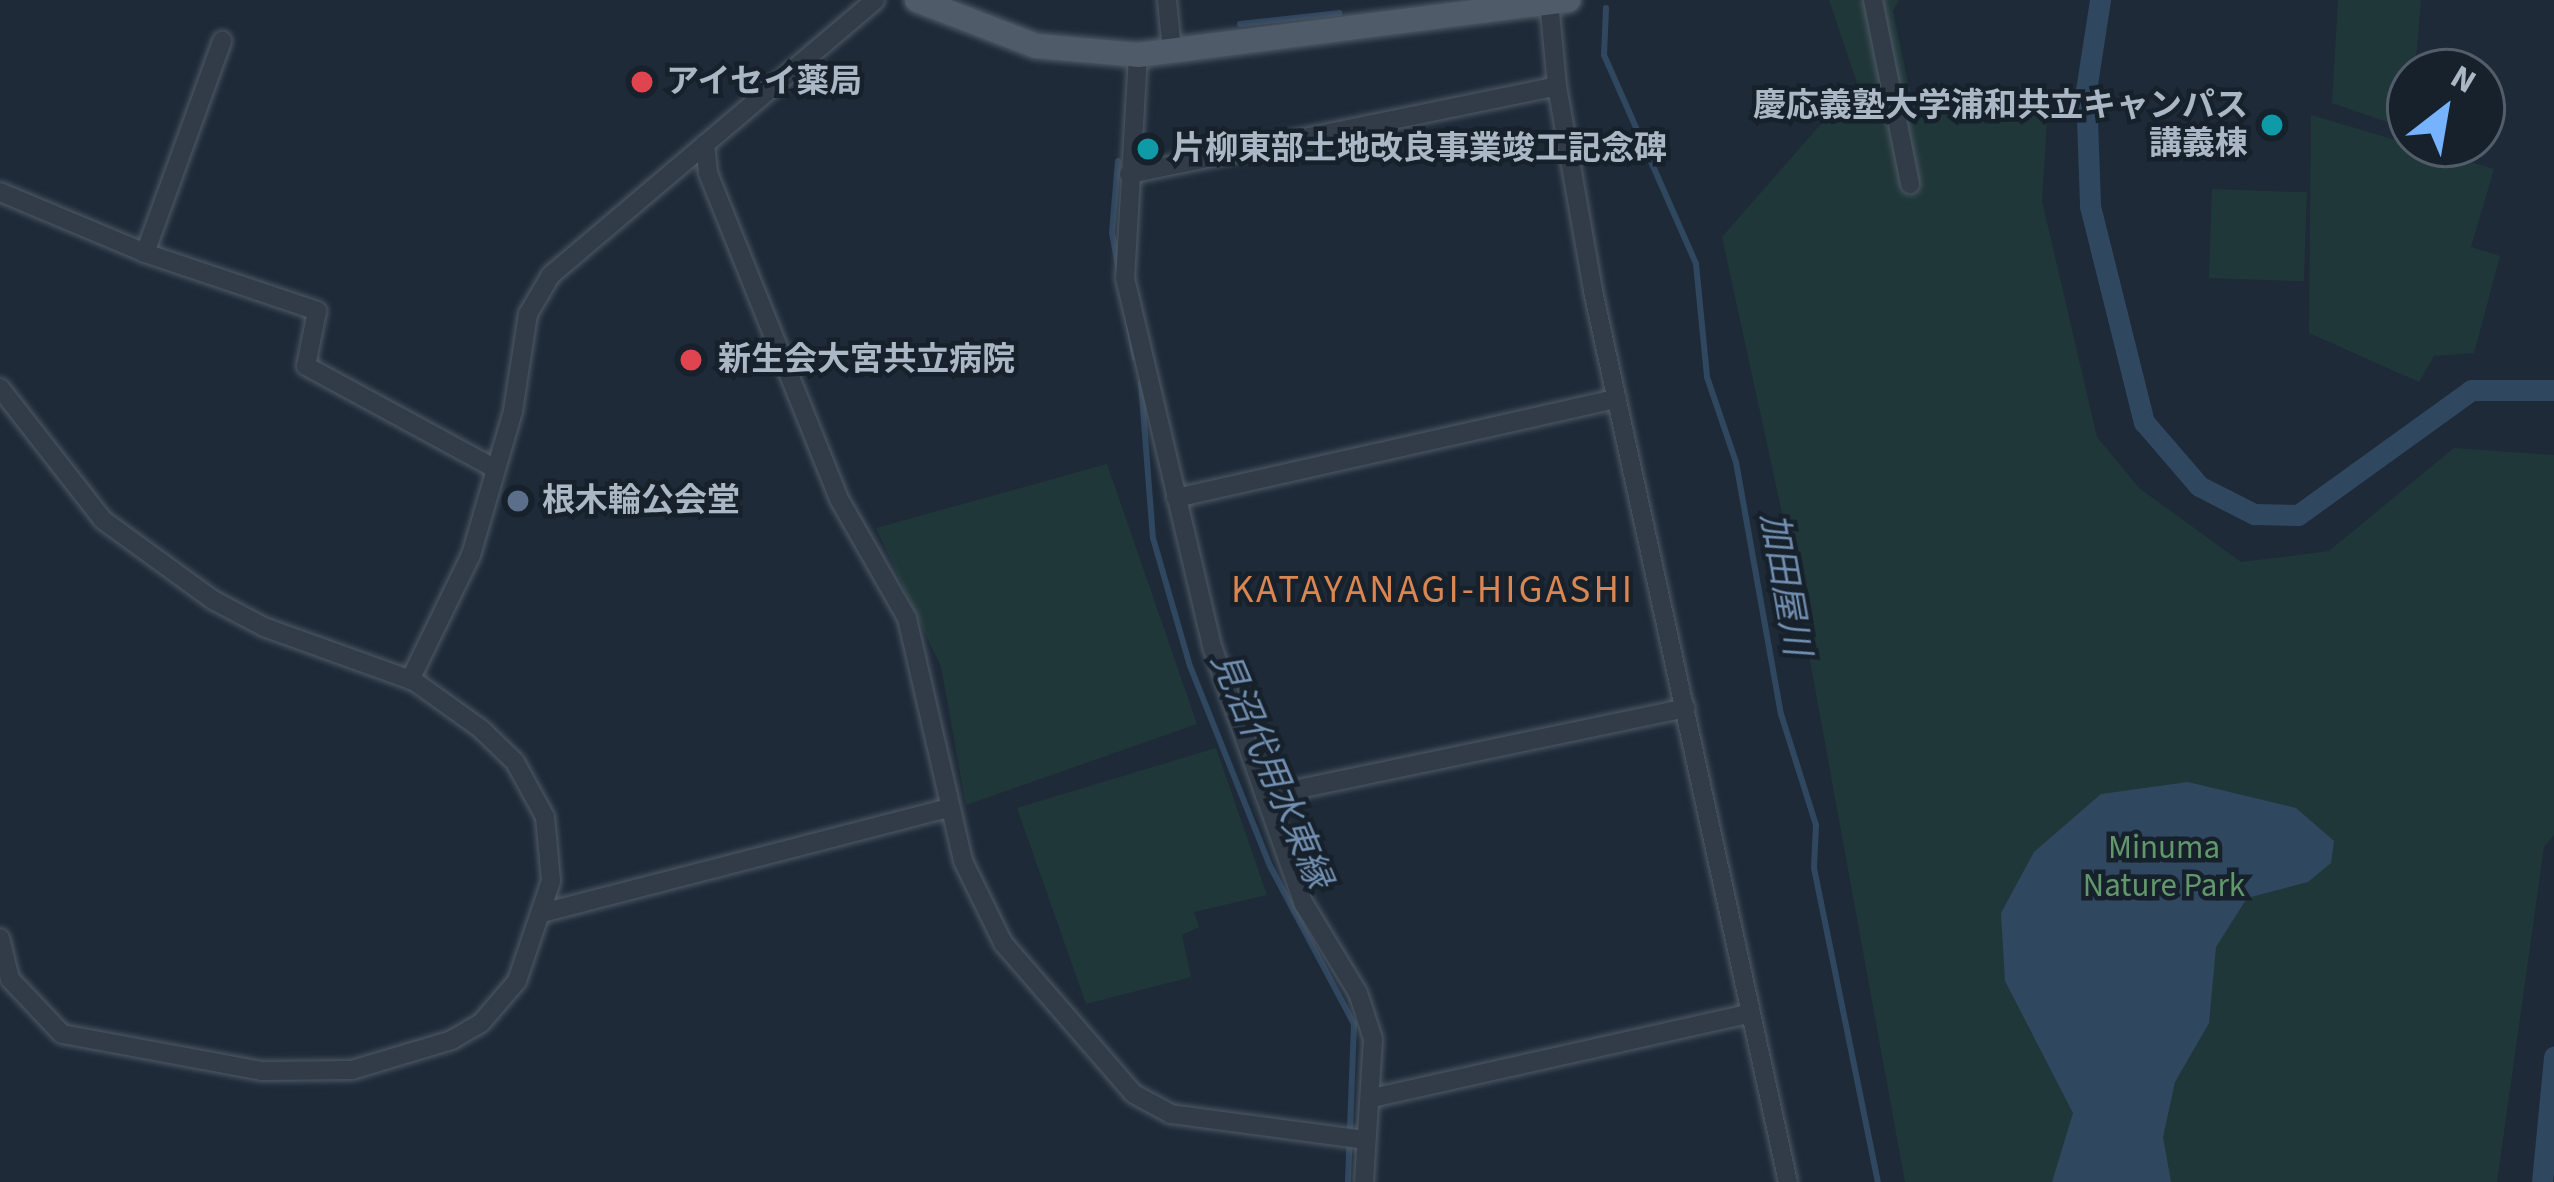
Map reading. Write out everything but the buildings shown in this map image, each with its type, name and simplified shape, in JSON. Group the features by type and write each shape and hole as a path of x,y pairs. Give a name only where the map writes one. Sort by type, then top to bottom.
{"main road":[{"path":"917,0 1036,46 1138,55 1558,1"}],"street":[{"path":"410,680 450,606 496,469 537,297 611,218 875,0"},
{"path":"1167,0 1172,51"},
{"path":"1873,0 1910,184"},
{"path":"1558,1 1557,86 1617,398 1788,1182"},
{"path":"145,253 222,41"},
{"path":"1138,55 1125,278 1214,649 1304,904 1358,993 1372,1039 1364,1182"},
{"path":"1129,174 1557,86"},
{"path":"705,144 708,173 839,499 907,618 948,808 1003,943 1134,1094 1171,1114 1365,1140"},
{"path":"0,192 145,253 317,310 307,366 496,469"},
{"path":"0,388 103,520 213,600 264,627 410,680 481,729 530,785 549,840 546,912 517,981 481,1023 452,1040 352,1070 262,1071 62,1034 10,979 0,938"},
{"path":"1176,498 1617,398"},
{"path":"1264,796 1685,708"},
{"path":"546,912 948,808"},
{"path":"1372,1098 1751,1013"}],"green space":[{"name":"Minuma Nature Park","path":"1829,0 1899,0 1893,11 1912,102 2048,105 2042,201 2097,437 2139,488 2241,562 2329,551 2454,448 2554,455 2554,835 2544,847 2497,1182 1905,1182 1789,545 1722,237 1857,83"},
{"path":"2338,0 2421,0 2417,48 2386,48 2386,122 2332,103"},
{"path":"2311,115 2386,137 2386,168 2494,169 2471,247 2500,256 2474,353 2434,356 2419,382 2309,333"},
{"path":"2212,189 2307,192 2304,281 2209,278"},
{"path":"1107,464 1197,724 966,805 941,667 876,528"},
{"path":"1216,748 1267,895 1194,912 1199,927 1182,935 1191,977 1086,1004 1017,808"}],"water":[{"path":"2188,782 2296,808 2334,841 2331,863 2308,882 2247,898 2216,947 2209,1023 2175,1082 2163,1137 2171,1182 2052,1182 2073,1113 2005,981 2001,913 2034,852 2101,794"}],"waterway":[{"name":"見沼代用水東縁","path":"2100,0 2086,90 2090,206 2144,422 2199,486 2254,514 2298,515 2471,390 2554,390"},
{"name":"加田屋川","path":"1606,8 1604,55 1696,264 1707,377 1736,462 1781,714 1816,825 1814,868 1878,1182"},
{"name":"見沼代用水東縁","path":"1240,24 1339,13"},
{"name":"見沼代用水東縁","path":"1118,161 1112,233 1135,358"},
{"name":"見沼代用水東縁","path":"1141,383 1153,538 1190,666 1270,866 1354,1024 1348,1182"},
{"name":"見沼代用水東縁","path":"2542,1182 2554,1057"}],"place":[{"name":"アイセイ薬局","path":"642,82"},
{"name":"慶応義塾大学浦和共立キャンパス 講義棟","path":"2272,125"},
{"name":"片柳東部土地改良事業竣工記念碑","path":"1148,149"},
{"name":"新生会大宮共立病院","path":"691,360"},
{"name":"根木輪公会堂","path":"518,501"}],"district":[{"name":"KATAYANAGI-HIGASHI","path":"1433,590"}]}
